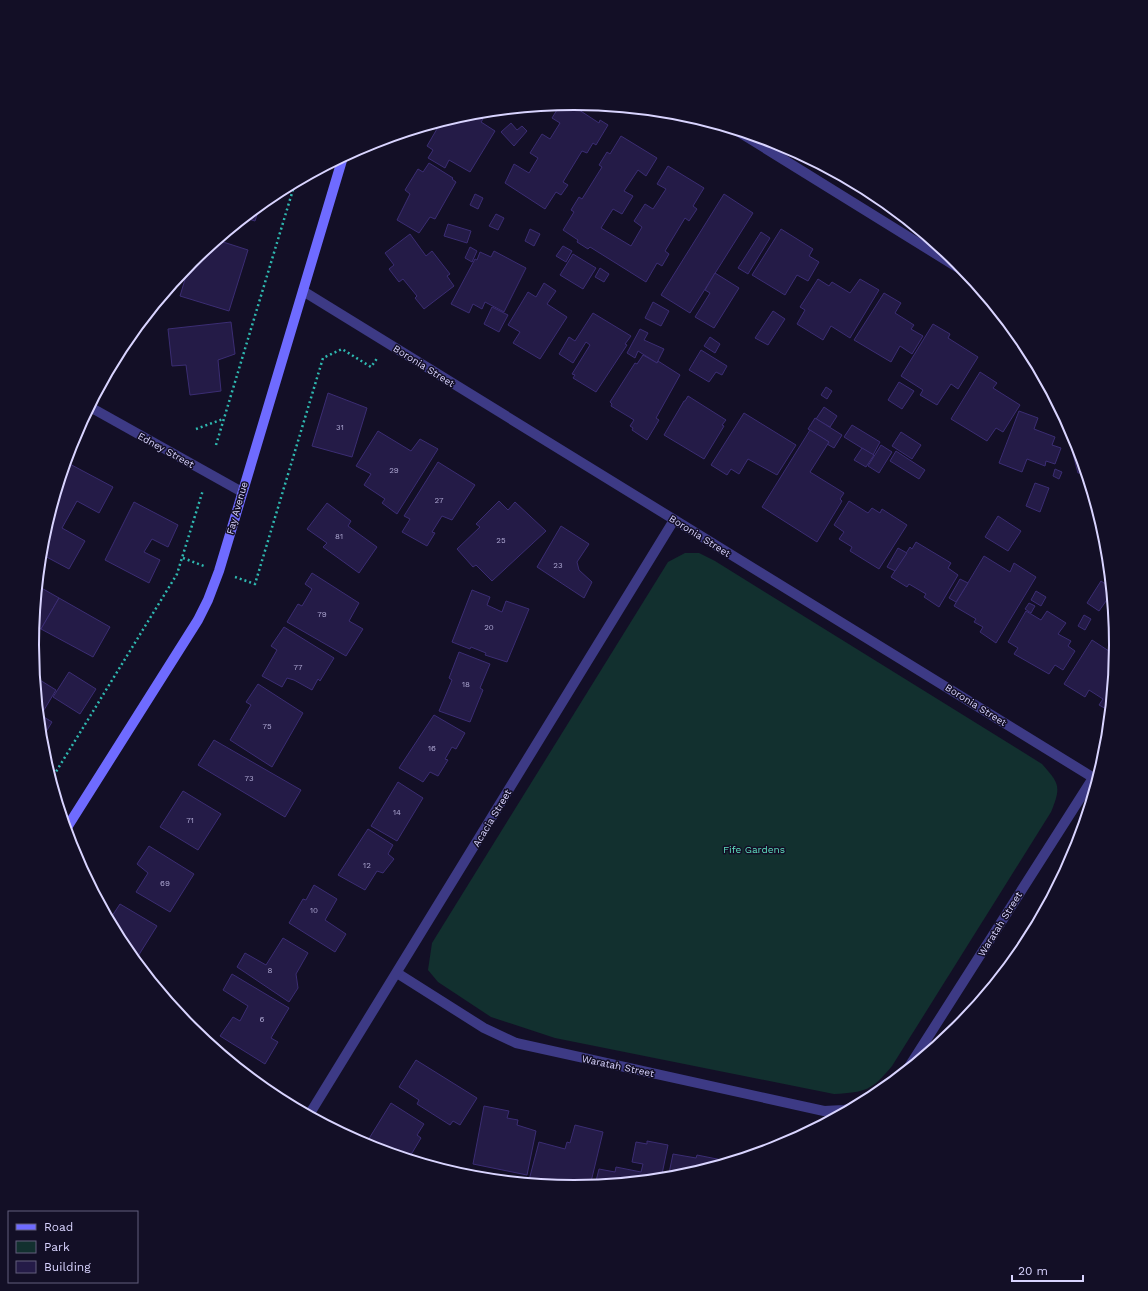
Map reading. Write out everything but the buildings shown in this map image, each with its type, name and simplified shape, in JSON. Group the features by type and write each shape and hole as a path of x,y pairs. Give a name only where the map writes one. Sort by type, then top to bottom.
{"street":[{"path":"756,143 943,258"},
{"name":"Fay Avenue","path":"69,823 158,680 198,620 208,600 219,571 341,164"},
{"name":"Boronia Street","path":"303,291 1093,777"},
{"name":"Edney Street","path":"94,409 242,492"},
{"name":"Acacia Street","path":"311,1112 674,520"},
{"name":"Waratah Street","path":"913,1060 1090,786"},
{"name":"Waratah Street","path":"397,973 484,1028 516,1043 824,1111 839,1110"}],"path":[{"path":"216,445 293,191"},
{"path":"182,558 255,584 323,358 342,349 371,367 386,343"},
{"path":"196,430 223,419"},
{"path":"55,774 177,574 203,489"}],"green space":[{"name":"Fife Gardens","path":"685,553 699,553 715,561 1042,764 1052,776 1057,786 1056,797 1051,812 892,1066 879,1081 861,1091 834,1094 555,1038 491,1017 438,982 428,970 432,943 668,562"}]}
